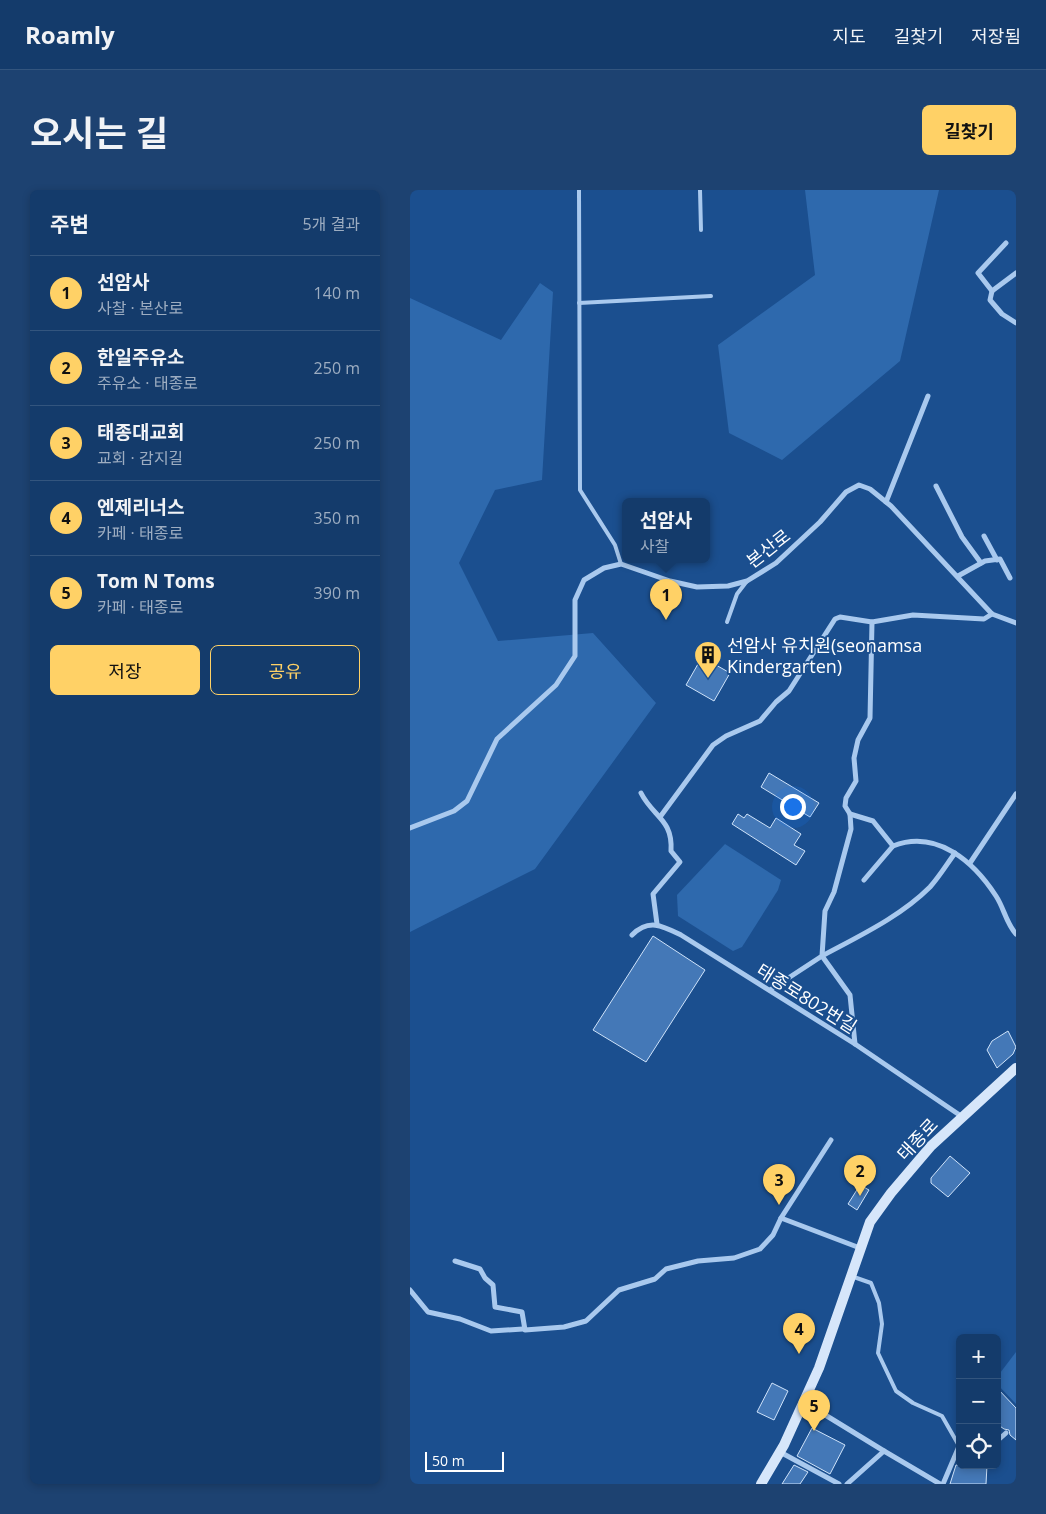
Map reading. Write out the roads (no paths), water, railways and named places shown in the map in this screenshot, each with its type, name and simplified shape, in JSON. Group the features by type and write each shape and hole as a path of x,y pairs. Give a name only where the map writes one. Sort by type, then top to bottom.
{"main road":[{"name":"태종로","path":"761,1484 780,1452 804,1402 839,1315 870,1222 891,1193 931,1146 1016,1068"}],"street":[{"path":"992,291 978,273 1006,243"},
{"path":"1016,274 992,291 990,300 1002,314 1016,323"},
{"path":"886,502 928,396"},
{"name":"본산로","path":"621,564 670,581 697,587 728,586 747,581 776,564 820,522 846,492 859,485 870,488 886,502 992,614 1016,623"},
{"path":"936,486 962,537 981,563"},
{"path":"984,536 997,560"},
{"path":"958,576 981,563 1000,559 1010,578"},
{"path":"410,828 454,811 467,801 498,739 556,685 575,656 575,600 584,580 604,568 621,564"},
{"path":"660,817 713,745 726,736 760,722 776,702 789,691 835,619 840,617 872,622 913,615 984,619 992,614"},
{"path":"855,1044 850,995 822,956 825,910 834,892 850,829 850,814 845,806 846,798 856,781 854,758 858,740 870,718 872,622"},
{"path":"632,935 638,929 657,924 653,894 680,862 671,850 672,838 668,825 647,805 641,793"},
{"path":"970,863 1016,794"},
{"path":"850,814 873,821 893,846"},
{"path":"864,880 893,846 926,842 946,847 970,863 997,897 1007,922 1016,934"},
{"path":"770,990 822,956 891,918 931,886 955,852"},
{"name":"태종로802번길","path":"657,924 681,935 770,990 962,1116"},
{"path":"410,1290 422,1307 430,1313 460,1319 491,1331 564,1327 586,1321 619,1290 655,1279 666,1269 698,1261 734,1258 760,1249 774,1235 782,1218 831,1140"},
{"path":"782,1218 861,1248"},
{"path":"455,1261 480,1269 485,1278 493,1285 495,1307 522,1312 523,1329"},
{"path":"804,1402 942,1484 956,1451"},
{"path":"1001,1437 1006,1433"},
{"path":"847,1484 884,1451"},
{"path":"780,1452 839,1484"}],"lane":[{"path":"579,190 580,490 616,545 621,564"},
{"path":"700,190 701,230"},
{"path":"579,303 712,296"},
{"path":"727,622 737,594 747,581"},
{"path":"851,1276 871,1283 879,1303 882,1324 878,1353 896,1391 913,1402 942,1416 956,1439"}],"place":[{"name":"선암사","path":"666,620"},
{"name":"선암사 유치원(seonamsa Kindergarten)","path":"708,679"},
{"name":"한일주유소","path":"860,1196"},
{"name":"태종대교회","path":"779,1205"},
{"name":"엔제리너스","path":"799,1354"},
{"name":"Tom N Toms","path":"814,1431"}]}
